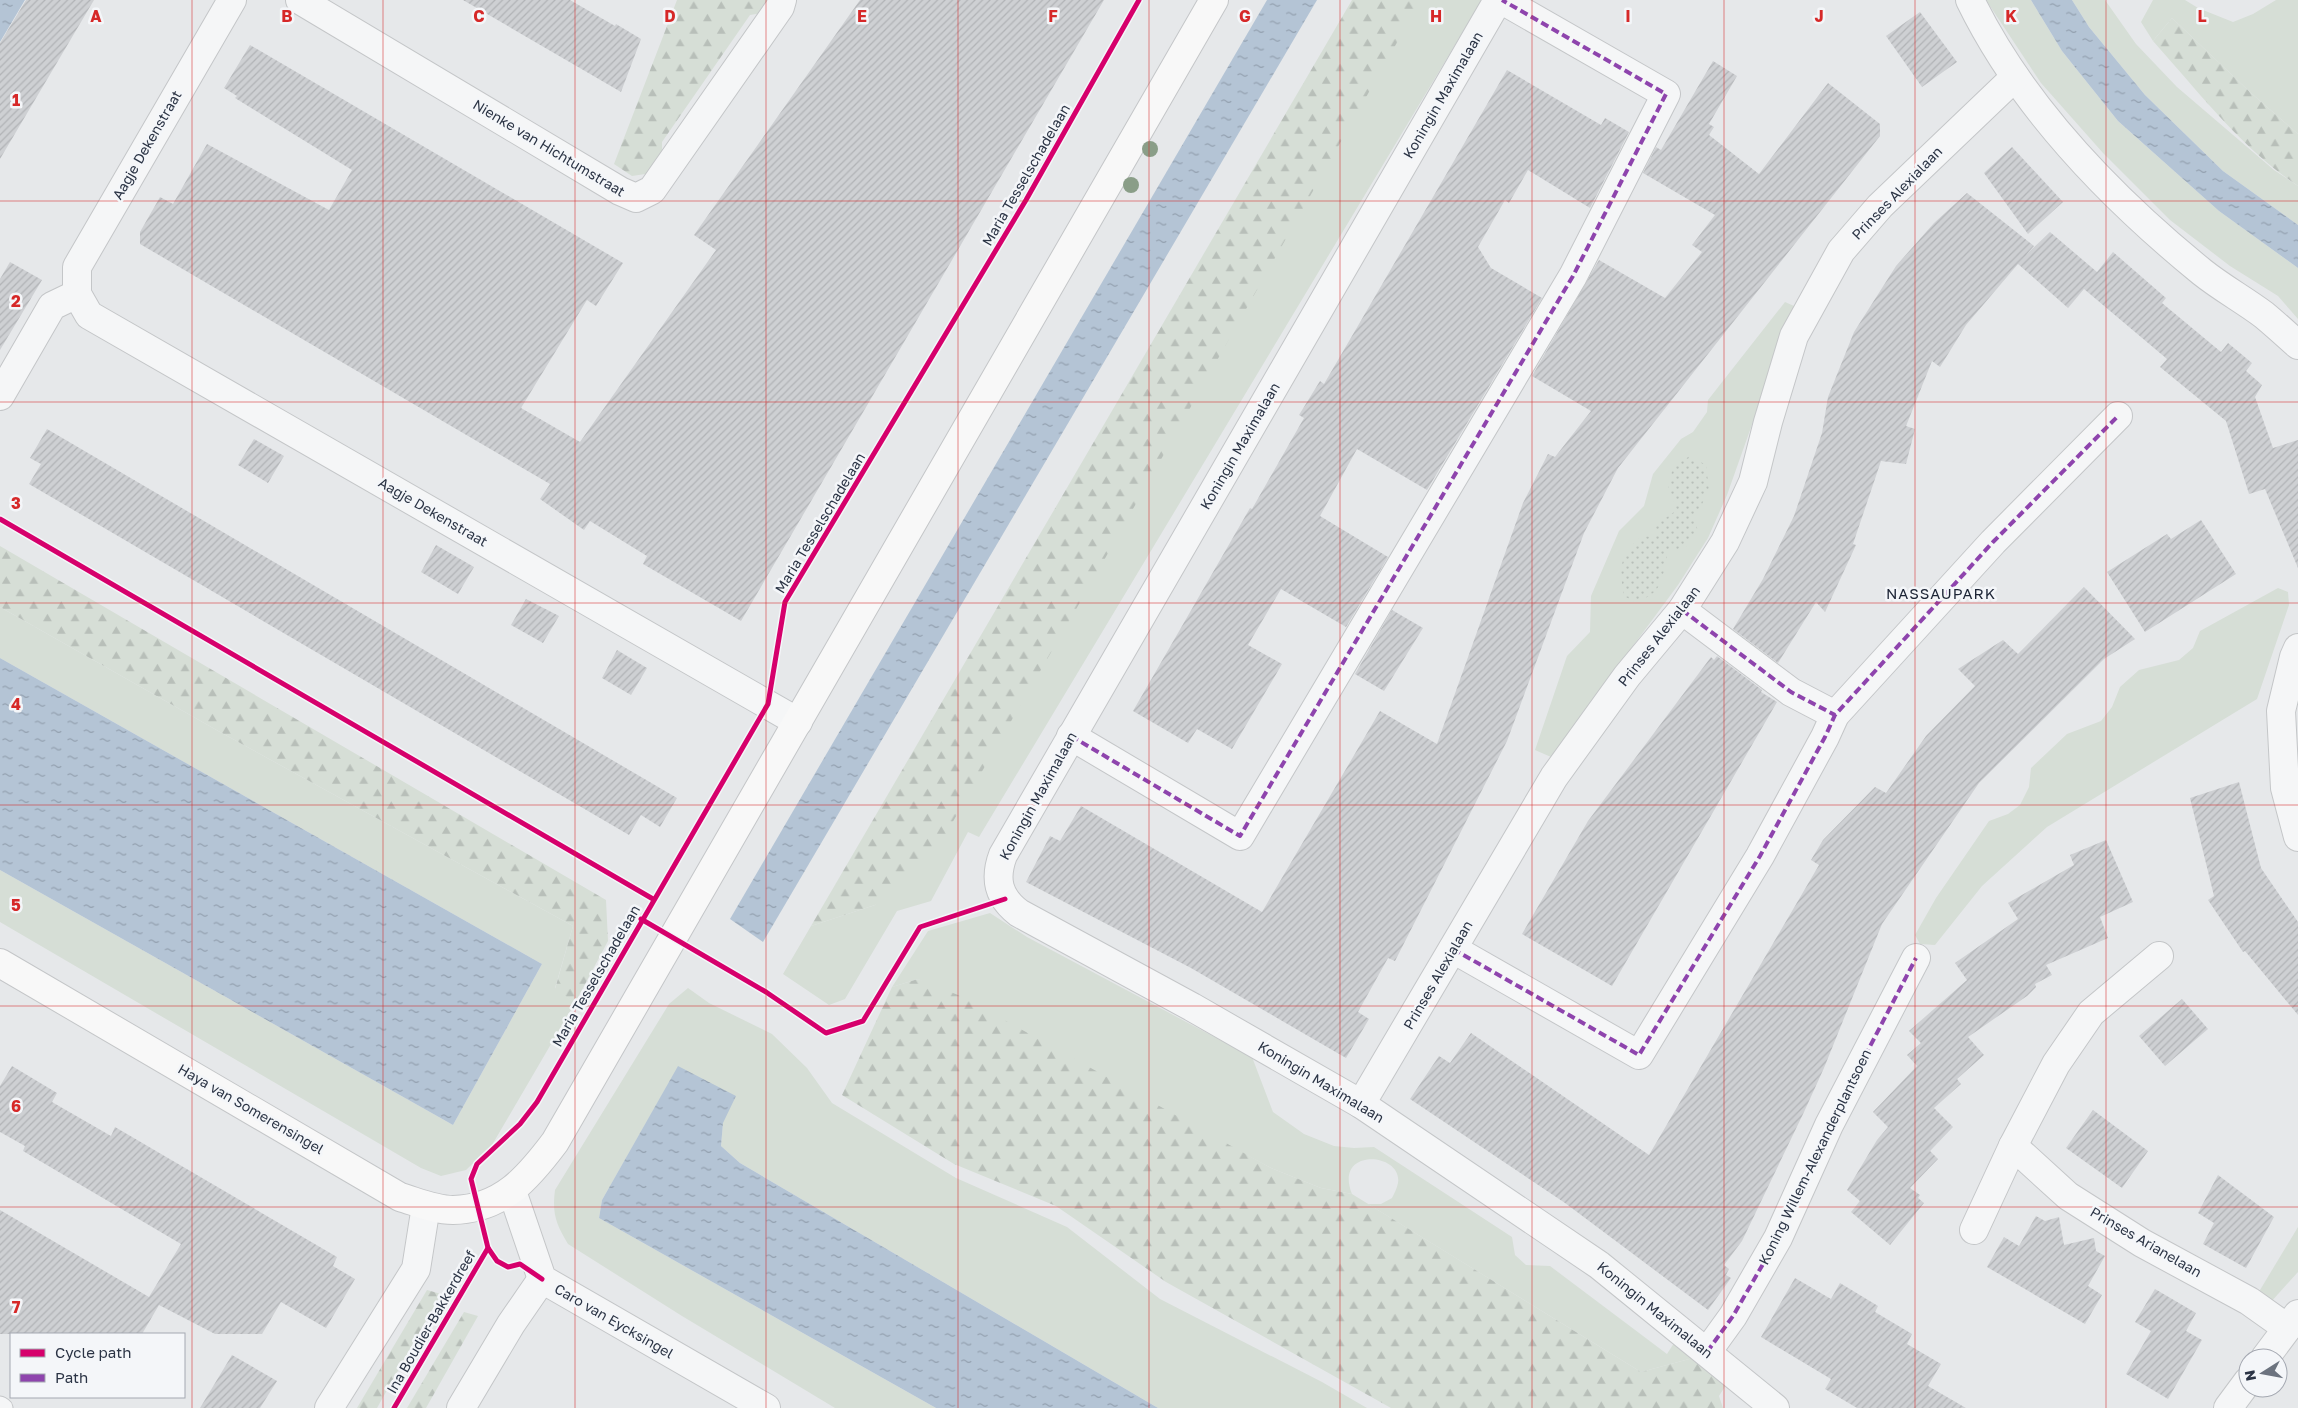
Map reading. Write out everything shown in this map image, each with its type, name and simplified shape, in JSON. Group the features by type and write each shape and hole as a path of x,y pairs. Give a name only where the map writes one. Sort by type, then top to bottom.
{"street":[{"name":"Aagje Dekenstraat","path":"232,0 77,267 77,294 89,316 798,722"},
{"name":"Nienke van Hichtumstraat","path":"300,0 620,191 636,198 652,190 780,7 782,0"},
{"path":"512,1191 536,1168 555,1142 1214,0"},
{"path":"1071,736 1240,836 1573,276 1666,94 1500,0"},
{"name":"Koningin Maximalaan","path":"1500,0 1003,855 998,869 998,884 1005,899 1019,913 1192,1007 1361,1104 1599,1265 1775,1408"},
{"path":"1970,0 2015,77 2081,158 2134,211 2201,271 2233,296 2263,315 2298,345"},
{"name":"Prinses Alexialaan","path":"1361,1104 1554,778 1627,676 1682,610 1725,542 1753,482 1768,422 1794,336 1841,251 1880,206 2015,77"},
{"path":"0,396 52,306 77,294"},
{"path":"1453,949 1639,1055 1760,856 1825,738 1835,715 1993,542 2118,416"},
{"path":"1682,610 1791,692 1835,715"},
{"path":"2298,648 2294,656 2281,711 2285,788 2298,837"},
{"path":"1974,1230 2013,1146 2056,1064 2091,1014 2159,956"},
{"name":"Koning Willem-Alexanderplantsoen","path":"1707,1352 1733,1316 1778,1238 1829,1125 1916,958"},
{"name":"Haya van Somerensingel","path":"0,963 400,1196 426,1206 452,1210 478,1207 512,1191"},
{"name":"Prinses Arianelaan","path":"2013,1146 2068,1196 2142,1242 2292,1321 2272,1348"},
{"name":"Caro van Eycksingel","path":"512,1191 542,1279 766,1408"},
{"path":"329,1408 416,1269 426,1206"},
{"path":"462,1408 511,1324 542,1279"},
{"path":"2228,1408 2238,1394"}],"green space":[{"path":"677,0 768,0 762,13 750,15 662,142 662,159 652,173 632,176 614,164"},
{"path":"1352,0 1421,0 1086,592 933,856 875,905 811,926"},
{"path":"1420,0 1482,0 979,837 968,832 931,901 897,911 845,999 829,1005 783,974 811,926 875,905"},
{"path":"1986,0 2031,0 2062,51 2118,121 2219,211 2298,268 2298,319 2278,296 2230,266 2170,220 2103,153 2041,83"},
{"path":"2072,0 2105,0 2136,44 2177,87 2274,170 2298,186 2298,225 2223,171 2145,95 2089,27"},
{"path":"2153,0 2185,0 2198,8 2233,22 2253,14 2276,0 2298,0 2298,134 2251,93 2172,18 2153,41 2141,22"},
{"path":"2172,18 2251,93 2298,134 2298,186 2277,171 2239,137 2153,41"},
{"path":"1785,302 1794,306 1727,495 1708,538 1678,585 1551,757 1535,750 1567,656 1590,632 1591,596 1619,531 1644,506 1653,474 1681,439 1693,432 1707,412 1708,400"},
{"path":"1690,456 1706,465 1709,490 1695,518 1698,533 1687,546 1668,552 1663,577 1657,589 1644,599 1635,602 1624,596 1621,569 1625,556 1634,543 1642,536 1653,537 1657,524 1677,510 1667,483 1675,465"},
{"path":"0,546 606,900 608,941 575,1003 555,989 573,926 220,732 0,607"},
{"path":"2278,588 2288,592 2289,605 2257,699 2047,827 1982,886 1935,945 1920,944 1915,935 1936,898 1989,821 2008,814 2020,805 2029,787 2031,768 2067,734 2101,721 2112,707 2120,687 2139,670 2179,660 2193,648 2200,631"},
{"path":"0,607 220,732 573,926 555,988 575,1003 492,1145 466,1170 441,1176 421,1168 0,922 0,870 453,1125 542,964 0,658"},
{"path":"990,913 1027,937 1252,1057 1273,1112 1304,1134 1334,1146 1374,1147 1512,1237 1515,1255 1526,1265 1550,1266 1667,1354 1674,1343 1693,1358 1641,1372 1368,1204 1381,1204 1392,1198 1398,1185 1397,1173 1390,1165 1381,1160 1370,1159 1360,1162 1352,1168 1349,1179 1352,1194 1321,1188 1271,1168 918,979 892,987 928,931"},
{"path":"918,979 963,997 1271,1168 1321,1188 1352,1194 1641,1372 1693,1358 1726,1385 1719,1396 1723,1408 1391,1408 1166,1282 1056,1206 954,1164 842,1095 892,987"},
{"path":"688,988 709,1003 772,1034 807,1068 832,1103 956,1178 1067,1227 1160,1299 1322,1382 1367,1408 1158,1408 740,1163 721,1146 723,1123 678,1067 602,1200 599,1218 936,1408 835,1408 682,1316 568,1244 556,1218 554,1198 555,1190 669,1004"},
{"path":"2298,1227 2298,1272 2270,1303 2257,1295"},
{"path":"427,1290 441,1294 377,1408 357,1408"},
{"path":"464,1312 478,1316 426,1408 407,1408"}],"water":[{"path":"0,0 25,0 0,42"},
{"path":"1267,0 1317,0 763,942 730,919"},
{"path":"2031,0 2072,0 2089,27 2145,95 2223,171 2298,225 2298,268 2219,211 2118,121 2062,51"},
{"path":"0,658 542,964 453,1125 0,870"},
{"path":"678,1066 736,1096 723,1123 721,1146 740,1163 1158,1408 936,1408 599,1218 602,1200"}],"building":[{"path":"26,0 94,0 0,159 0,43"},
{"path":"463,0 570,0 615,26 616,24 641,39 621,92"},
{"path":"860,0 1104,0 741,621 643,564 647,556 590,521 584,530 540,499 550,484 140,244 140,232 160,197 173,204 207,144 329,210 352,170 235,98 237,96 224,88 250,45 623,263 596,306 587,300 521,408 580,442 716,250 694,235"},
{"path":"1920,12 1957,62 1922,87 1886,36"},
{"path":"1713,61 1737,76 1709,124 1714,127 1709,135 1759,174 1828,83 1880,124 1880,136 1618,468 1584,533 1507,741 1395,961 1388,958 1358,1012 1369,1019 1346,1058 1191,968 1026,882 1050,836 1060,841 1081,806 1262,912 1380,711 1437,744 1523,503 1548,454 1555,457 1591,411 1532,376 1599,260 1665,298 1702,252 1692,245 1715,215 1643,173 1656,147 1661,150"},
{"path":"1507,70 1601,125 1605,118 1629,132 1590,208 1528,170 1509,203 1505,200 1478,247 1491,268 1542,298 1427,490 1357,449 1320,516 1388,557 1346,627 1281,589 1248,645 1282,664 1232,749 1197,729 1188,743 1133,711 1304,418 1299,415 1320,381 1324,384"},
{"path":"2012,147 2063,202 2028,234 1984,173"},
{"path":"1967,193 2034,246 2026,255 2050,232 2097,272 2113,252 2166,298 2162,303 2221,352 2228,343 2252,363 2246,371 2262,385 2255,397 2273,448 2298,440 2298,568 2265,489 2249,494 2226,421 2160,367 2167,359 2084,289 2068,308 2018,264 1966,325 1940,367 1932,361 1906,426 1915,429 1906,464 1881,461 1853,544 1856,545 1825,612 1816,602 1778,663 1733,629 1763,579 1794,516 1822,433 1828,397 1854,332 1896,266 1934,223"},
{"path":"10,262 42,280 0,350 0,279"},
{"path":"47,429 677,798 660,827 641,815 629,835 29,484 41,464 30,458"},
{"path":"254,439 284,456 268,483 238,465"},
{"path":"2201,520 2236,574 2145,632 2107,572 2167,534 2171,539"},
{"path":"436,545 474,567 458,594 421,572"},
{"path":"2084,587 2135,639 2104,659 1979,783 1882,924 1824,1068 1804,1112 1742,1241 1724,1265 1729,1269 1726,1275 1731,1278 1708,1310 1565,1203 1410,1099 1439,1056 1450,1063 1471,1033 1649,1155 1819,865 1811,860 1823,840 1875,787 1886,793 1926,736 1975,686 1958,669 2003,640 2018,654"},
{"path":"526,599 559,616 543,643 511,625"},
{"path":"1392,610 1423,628 1384,691 1355,674"},
{"path":"617,650 647,668 631,695 602,678"},
{"path":"1717,656 1762,690 1761,692 1777,702 1612,986 1522,934 1588,821 1711,657 1714,660"},
{"path":"2239,782 2261,868 2298,922 2298,1015 2245,951 2243,952 2208,900 2214,896 2190,798"},
{"path":"2106,840 2133,902 2100,917 2108,938 2046,965 2052,975 2035,984 2036,987 2027,996 1968,1037 1984,1055 1957,1079 1961,1084 1934,1108 1953,1127 1930,1151 1938,1159 1910,1188 1920,1195 1918,1198 1924,1203 1890,1245 1851,1212 1860,1201 1847,1190 1877,1140 1888,1127 1873,1112 1917,1066 1907,1055 1921,1043 1909,1031 1967,980 1955,963 2018,919 2008,903 2074,865 2070,855"},
{"path":"2182,999 2208,1029 2165,1066 2139,1036"},
{"path":"12,1066 57,1093 52,1102 111,1136 115,1127 337,1257 333,1266 355,1279 326,1328 281,1302 262,1334 215,1334 159,1305 143,1333 0,1334 0,1210 149,1297 181,1244 23,1151 25,1146 0,1132 0,1086"},
{"path":"2093,1110 2148,1151 2122,1188 2066,1148"},
{"path":"2218,1175 2274,1217 2246,1268 2203,1244 2214,1223 2198,1213"},
{"path":"2036,1216 2045,1221 2059,1217 2064,1245 2094,1238 2096,1251 2105,1256 2088,1286 2102,1295 2085,1324 1987,1267 2004,1237 2019,1246"},
{"path":"1795,1278 1831,1299 1840,1283 1878,1306 1875,1312 1912,1334 1907,1344 1941,1364 1928,1386 1966,1408 1857,1408 1825,1389 1831,1379 1761,1337"},
{"path":"2155,1289 2196,1313 2186,1331 2202,1340 2168,1399 2126,1374 2151,1331 2135,1322"},
{"path":"232,1355 277,1381 260,1408 200,1408"}],"marked path":[{"path":"1071,736 1240,836 1573,276 1666,94 1502,0"},
{"path":"1453,949 1639,1055 1760,856 1825,737 1835,715 1993,542 2118,416"},
{"path":"1682,610 1791,692 1835,715"},
{"path":"1707,1352 1733,1316 1778,1238 1829,1125 1916,958"}],"cycle path":[{"name":"Maria Tesselschadelaan","path":"542,1279 520,1264 508,1267 497,1261 488,1248 471,1179 477,1164 520,1124 537,1102 768,704 785,602 1026,200 1139,0"},
{"path":"0,519 653,899"},
{"name":"Maria Tesselschadelaan","path":"641,919 766,992 826,1033 863,1021 920,927 1005,899"},
{"name":"Ina Boudier-Bakkerdreef","path":"394,1408 488,1248"}],"district":[{"name":"NASSAUPARK","path":"1941,594"}]}
